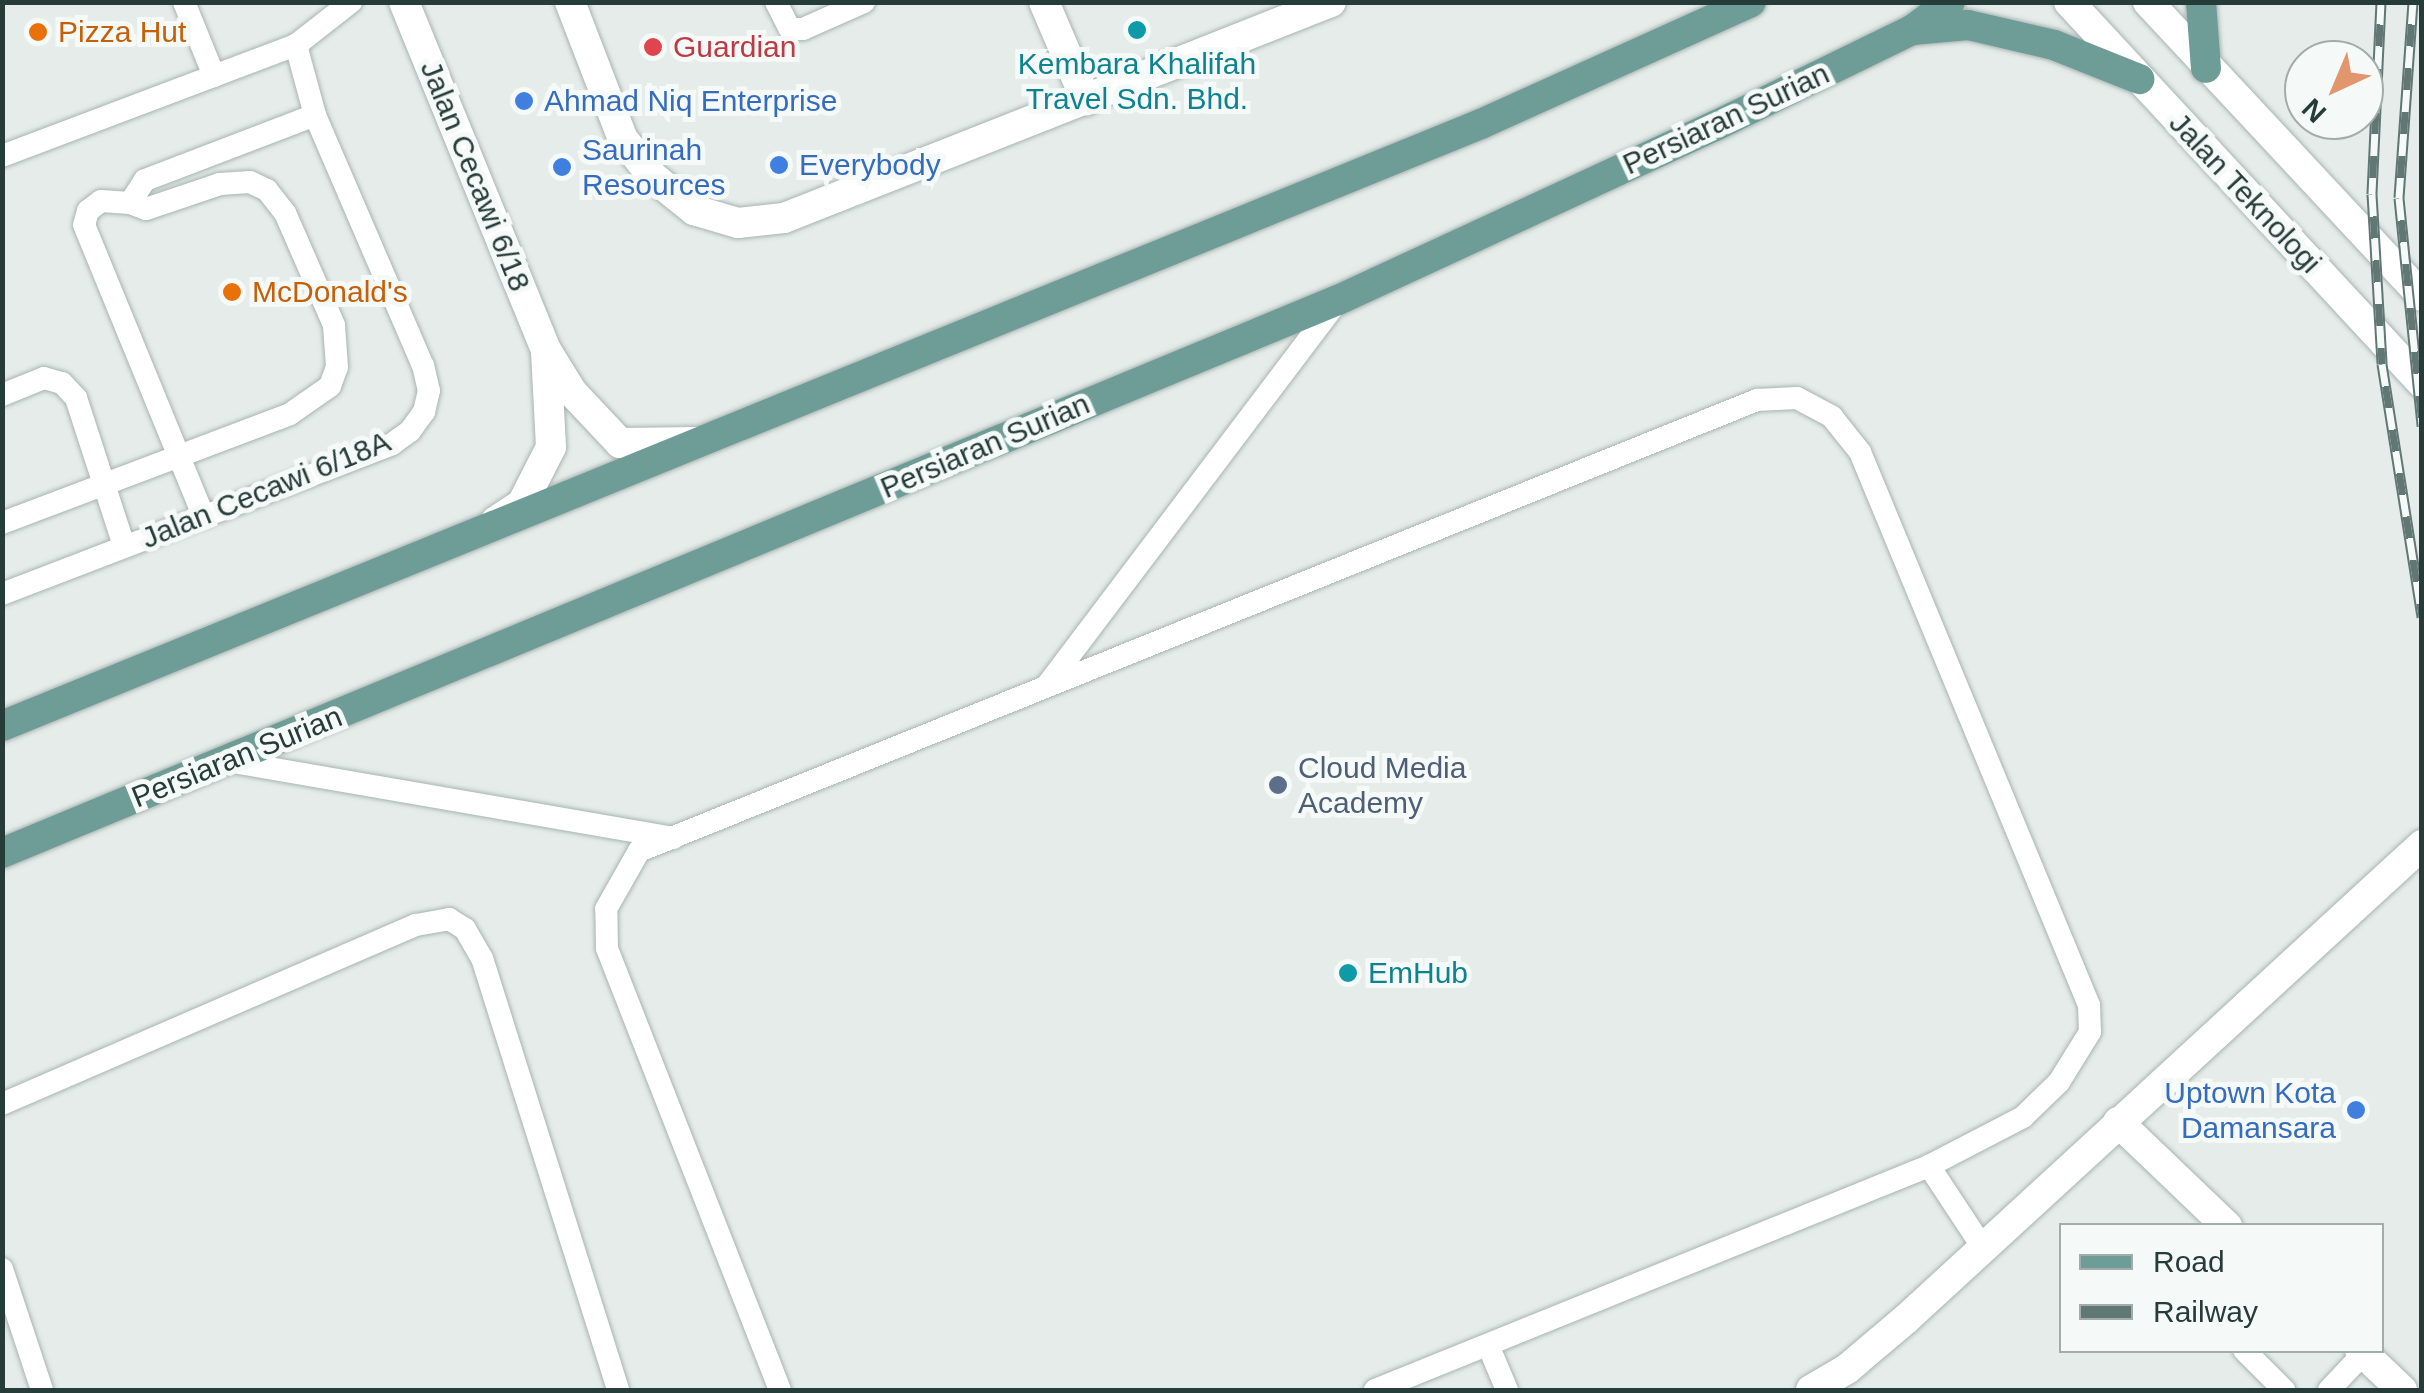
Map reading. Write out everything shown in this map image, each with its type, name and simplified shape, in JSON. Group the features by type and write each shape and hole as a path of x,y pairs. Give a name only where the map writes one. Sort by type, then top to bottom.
{"main road":[{"path":"2,726 1482,124 1751,2"},
{"name":"Persiaran Surian","path":"2,853 1338,300 1912,30 1950,2"},
{"path":"2201,2 2206,68"},
{"path":"1912,30 1968,24 2054,45 2139,79"}],"street":[{"name":"Jalan Cecawi 6/18","path":"404,2 546,350 572,392 620,443 698,442"},
{"path":"570,2 624,138 653,177 694,210 738,224 784,218 1331,2"},
{"path":"1044,2 1086,100"},
{"name":"Jalan Teknologi","path":"2068,2 2422,383"},
{"name":"Jalan Teknologi","path":"2148,2 2421,296"},
{"name":"Jalan Cecawi 6/18","path":"478,534 522,504 542,472 551,446 546,350"},
{"path":"1811,1390 1876,1344 2422,845"},
{"path":"2118,1122 2224,1223"},
{"path":"2362,1353 2402,1390"}],"lane":[{"path":"184,2 214,76"},
{"path":"2,156 296,44 351,2"},
{"path":"776,2 790,30 803,29 864,2"},
{"name":"Jalan Cecawi 6/18A","path":"2,594 392,444 410,431 424,412 430,391 422,366 314,115 296,44"},
{"path":"130,203 145,180 314,115"},
{"path":"2,523 183,458 290,414 330,386 337,367 334,325 285,212 267,190 250,182 220,184 146,209 130,203 100,201 88,211 84,225 183,458 204,516"},
{"path":"1046,687 1338,300"},
{"path":"2,395 44,378 62,384 76,398 124,546"},
{"path":"780,1390 607,948 606,908 623,872 639,851 1758,400 1797,398 1832,417 1860,452 2089,1005 2090,1032 2059,1082 2023,1117 1929,1166 1374,1390"},
{"path":"228,761 673,838"},
{"path":"2,1104 416,925 449,919 464,929 482,958 618,1390"},
{"path":"1929,1166 1982,1248"},
{"path":"2,1269 42,1390"},
{"path":"1488,1344 1507,1390"},
{"path":"2247,1353 2284,1390"},
{"path":"2329,1390 2360,1353"}],"railway":[{"path":"2381,2 2372,194 2382,364 2422,617"},
{"path":"2413,2 2399,198 2422,426"}],"place":[{"name":"Kembara Khalifah Travel Sdn. Bhd.","path":"1137,30"},
{"name":"Pizza Hut","path":"38,32"},
{"name":"Guardian","path":"653,47"},
{"name":"Ahmad Niq Enterprise","path":"524,101"},
{"name":"Everybody","path":"779,165"},
{"name":"Saurinah Resources","path":"562,167"},
{"name":"McDonald's","path":"232,292"},
{"name":"Cloud Media Academy","path":"1278,785"},
{"name":"EmHub","path":"1348,973"},
{"name":"Uptown Kota Damansara","path":"2356,1110"}]}
